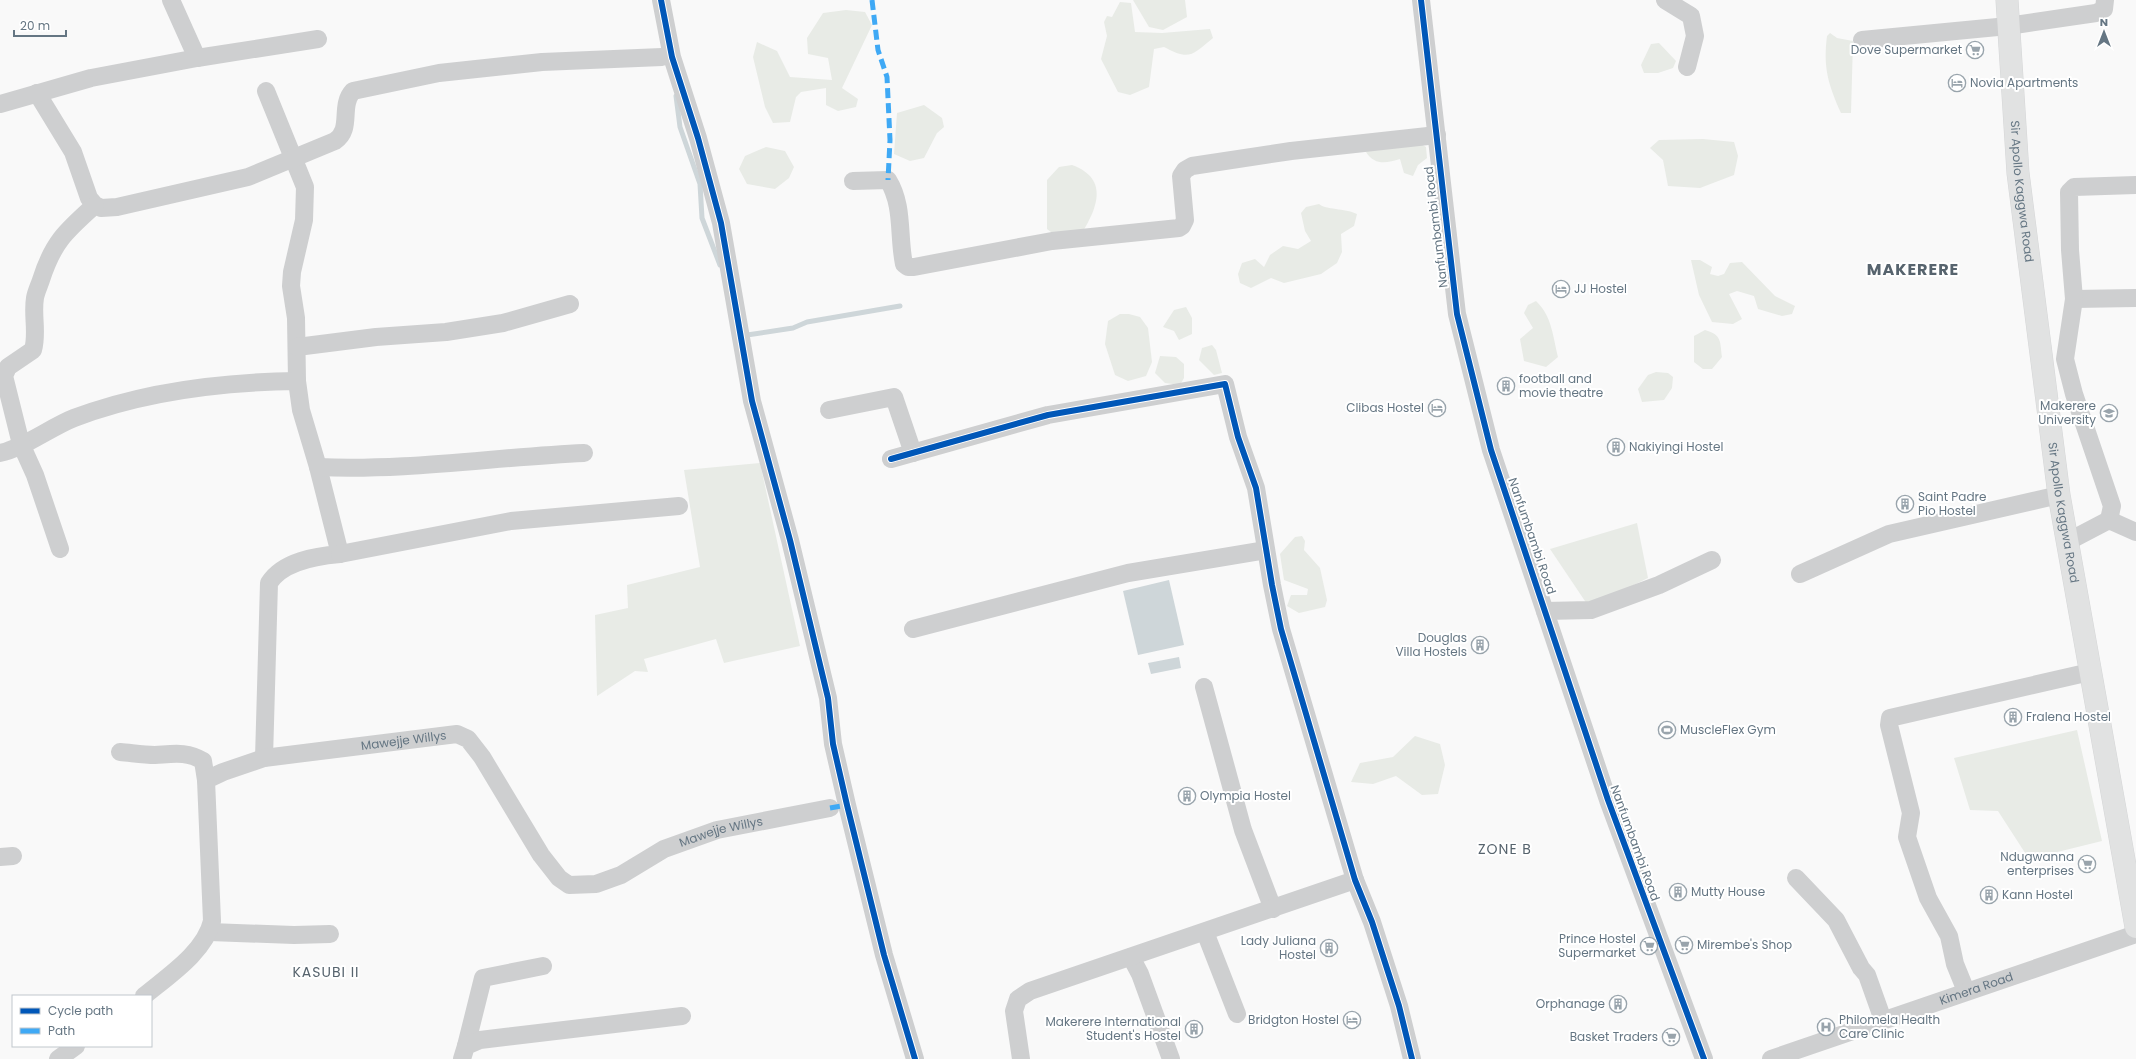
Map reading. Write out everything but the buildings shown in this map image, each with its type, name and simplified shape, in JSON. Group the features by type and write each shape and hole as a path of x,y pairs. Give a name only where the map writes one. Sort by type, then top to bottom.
{"main road":[{"name":"Sir Apollo Kaggwa Road","path":"2007,0 2018,173 2059,495 2136,927"}],"street":[{"path":"171,0 197,58"},
{"path":"661,0 672,57 698,138 721,223 752,401 790,540 828,698 833,744 847,805 884,955 914,1059"},
{"name":"Nanfumbambi Road","path":"1421,0 1457,314 1491,450 1608,800 1704,1059"},
{"path":"1665,0 1691,16 1695,36 1686,66"},
{"path":"1862,40 2008,26 2096,13 2104,9 2106,0"},
{"path":"0,104 91,78 197,58 318,39"},
{"path":"37,93 72,152 89,198 95,205 101,208 125,205 248,177 295,159 341,137 345,127 346,101 353,91 439,73 542,62 662,57"},
{"path":"266,90 305,187 304,220 292,272 291,286 297,346 297,381 301,410 318,467 340,554"},
{"path":"853,181 888,180 895,195 900,215 904,264 908,267 914,267 1052,241 1179,228 1186,220 1181,176 1185,170 1192,166 1291,151 1437,135"},
{"path":"2109,520 2112,506 2074,394 2065,359 2074,299 2070,250 2069,192 2074,187 2136,185"},
{"path":"60,549 35,475 21,444 4,382 5,372 33,350 35,337 35,298 46,264 54,248 70,228 95,205"},
{"path":"2074,299 2136,298"},
{"path":"297,346 376,336 453,331 503,323 570,304"},
{"path":"0,453 75,418 130,401 206,386 240,382 297,381"},
{"path":"891,459 1048,416 1225,384 1236,431 1256,488 1281,629 1355,880 1372,922 1399,1006 1412,1059"},
{"path":"829,410 894,397 913,453"},
{"path":"318,467 365,469 527,456 584,454"},
{"path":"1800,574 1889,534 2059,495"},
{"path":"264,758 269,583 280,571 301,561 511,521 679,506"},
{"path":"2109,520 2136,532"},
{"path":"2067,542 2109,520"},
{"path":"913,629 1128,573 1266,550"},
{"path":"1545,611 1592,610 1659,585 1712,560"},
{"path":"1966,991 1955,964 1948,936 1928,898 1907,837 1911,813 1889,725 1890,718 2090,672"},
{"path":"1204,688 1243,830 1273,909"},
{"name":"Mawejje Willys","path":"206,780 223,772 264,758 457,734 468,739 482,757 541,855 559,878 569,884 580,886 596,884 620,875 664,848 717,830 830,808"},
{"path":"120,752 153,755 182,753 194,755 203,761 206,780 212,921 210,932 191,955 145,995"},
{"path":"1796,878 1836,920 1861,968 1867,975 1884,1020"},
{"path":"1021,1059 1014,1011 1018,999 1030,991 1355,880"},
{"path":"210,932 279,935 330,934"},
{"path":"1205,932 1237,1014"},
{"name":"Kimera Road","path":"1771,1059 2136,934"},
{"path":"1131,957 1140,974 1171,1059"},
{"path":"464,1052 483,978 543,966"},
{"path":"464,1052 480,1040 682,1016"},
{"path":"58,1059 75,1047"}],"shaded area":[{"path":"1133,0 1185,0 1187,17 1163,30 1149,27"},
{"path":"1120,2 1131,3 1135,32 1162,33 1210,29 1213,38 1200,49 1185,55 1164,47 1154,49 1149,87 1130,95 1118,92 1101,59 1107,36 1104,22 1107,16 1112,17"},
{"path":"846,10 865,12 872,25 842,88 858,99 856,107 838,111 826,105 826,88 801,92 796,97 790,122 773,123 765,107 753,57 757,42 777,51 790,77 832,80 828,58 808,54 807,38 823,13"},
{"path":"1830,33 1837,38 1853,41 1851,113 1841,113 1830,84 1826,66 1826,47 1827,36"},
{"path":"1659,43 1676,61 1673,68 1658,73 1644,73 1641,65 1651,44"},
{"path":"924,105 942,118 944,127 937,133 924,158 910,161 894,154 897,113"},
{"path":"1703,139 1734,142 1738,156 1734,175 1700,188 1668,186 1663,160 1650,148 1659,140"},
{"path":"1416,141 1426,147 1427,158 1418,165 1413,176 1404,173 1400,159 1390,162 1377,161 1373,160 1366,152 1370,144"},
{"path":"766,147 785,151 794,167 789,178 775,189 747,184 739,169 745,156"},
{"path":"1072,165 1084,171 1092,178 1096,186 1097,196 1091,215 1080,236 1059,238 1047,229 1047,180 1059,167"},
{"path":"1319,204 1357,214 1354,226 1341,234 1342,252 1337,263 1321,274 1284,283 1271,278 1251,288 1240,283 1238,274 1242,263 1255,259 1264,267 1270,255 1283,246 1298,249 1311,241 1305,231 1301,213 1306,207"},
{"path":"1691,260 1700,260 1712,267 1710,274 1718,276 1724,274 1730,263 1742,262 1775,296 1795,306 1792,314 1782,316 1758,309 1754,296 1737,291 1729,294 1742,319 1733,324 1712,322 1699,295"},
{"path":"1536,301 1549,320 1558,357 1546,367 1524,361 1520,339 1533,328 1524,313 1528,305"},
{"path":"1186,307 1192,318 1192,334 1179,340 1174,331 1163,327 1174,310"},
{"path":"1120,314 1129,314 1140,317 1148,328 1152,362 1146,376 1128,381 1115,375 1105,344 1108,321"},
{"path":"1705,330 1715,334 1720,343 1722,357 1712,369 1703,369 1694,362 1694,336"},
{"path":"1212,345 1216,350 1222,373 1214,375 1199,360 1202,348"},
{"path":"1160,356 1176,357 1184,364 1184,378 1180,385 1165,383 1155,373"},
{"path":"1656,372 1668,373 1673,377 1672,388 1664,400 1642,402 1638,389 1648,375"},
{"path":"760,463 800,646 724,663 716,639 644,659 648,672 635,671 597,696 595,615 628,608 627,585 700,567 684,470"},
{"path":"1637,523 1648,578 1589,607 1550,549"},
{"path":"1302,536 1305,541 1304,550 1320,568 1327,600 1325,607 1299,613 1287,606 1291,595 1307,595 1308,589 1284,580 1280,554 1295,537"},
{"path":"1169,580 1184,645 1138,655 1123,591"},
{"path":"1179,657 1181,668 1151,674 1148,663"},
{"path":"2077,730 2102,841 2029,859 1998,811 1970,810 1954,758"},
{"path":"1415,736 1440,744 1445,765 1438,794 1422,795 1396,776 1373,784 1351,782 1360,763 1393,757"}],"waterway":[{"path":"676,96 680,127 700,184 702,218 720,265"},
{"path":"747,335 793,328 807,322 900,306"}],"marked path":[{"path":"872,0 878,50 887,77 890,140 888,180"},
{"path":"830,808 847,805"}],"cycle path":[{"path":"661,0 672,57 698,138 721,223 752,401 790,540 828,698 833,744 847,805 884,955 915,1059"},
{"path":"1421,0 1457,314 1491,450 1608,800 1704,1059"},
{"path":"891,459 1048,415 1225,384 1238,437 1256,488 1281,629 1355,880 1372,922 1399,1006 1412,1059"}],"place":[{"name":"Dove Supermarket","path":"1975,50"},
{"name":"Novia Apartments","path":"1957,83"},
{"name":"JJ Hostel","path":"1561,289"},
{"name":"football and movie theatre","path":"1506,386"},
{"name":"Clibas Hostel","path":"1437,408"},
{"name":"Makerere University","path":"2109,413"},
{"name":"Nakiyingi Hostel","path":"1616,447"},
{"name":"Saint Padre Pio Hostel","path":"1905,504"},
{"name":"Douglas Villa Hostels","path":"1480,645"},
{"name":"Fralena Hostel","path":"2013,717"},
{"name":"MuscleFlex Gym","path":"1667,730"},
{"name":"Olympia Hostel","path":"1187,796"},
{"name":"Ndugwanna enterprises","path":"2087,864"},
{"name":"Mutty House","path":"1678,892"},
{"name":"Kann Hostel","path":"1989,895"},
{"name":"Mirembe's Shop","path":"1684,945"},
{"name":"Prince Hostel Supermarket","path":"1649,946"},
{"name":"Lady Juliana Hostel","path":"1329,948"},
{"name":"Orphanage","path":"1618,1004"},
{"name":"Bridgton Hostel","path":"1352,1020"},
{"name":"Philomela Health Care Clinic","path":"1826,1027"},
{"name":"Makerere International Student's Hostel","path":"1194,1029"},
{"name":"Basket Traders","path":"1671,1037"}],"district":[{"name":"MAKERERE","path":"1913,269"},
{"name":"ZONE B","path":"1505,849"},
{"name":"KASUBI II","path":"326,972"}]}
